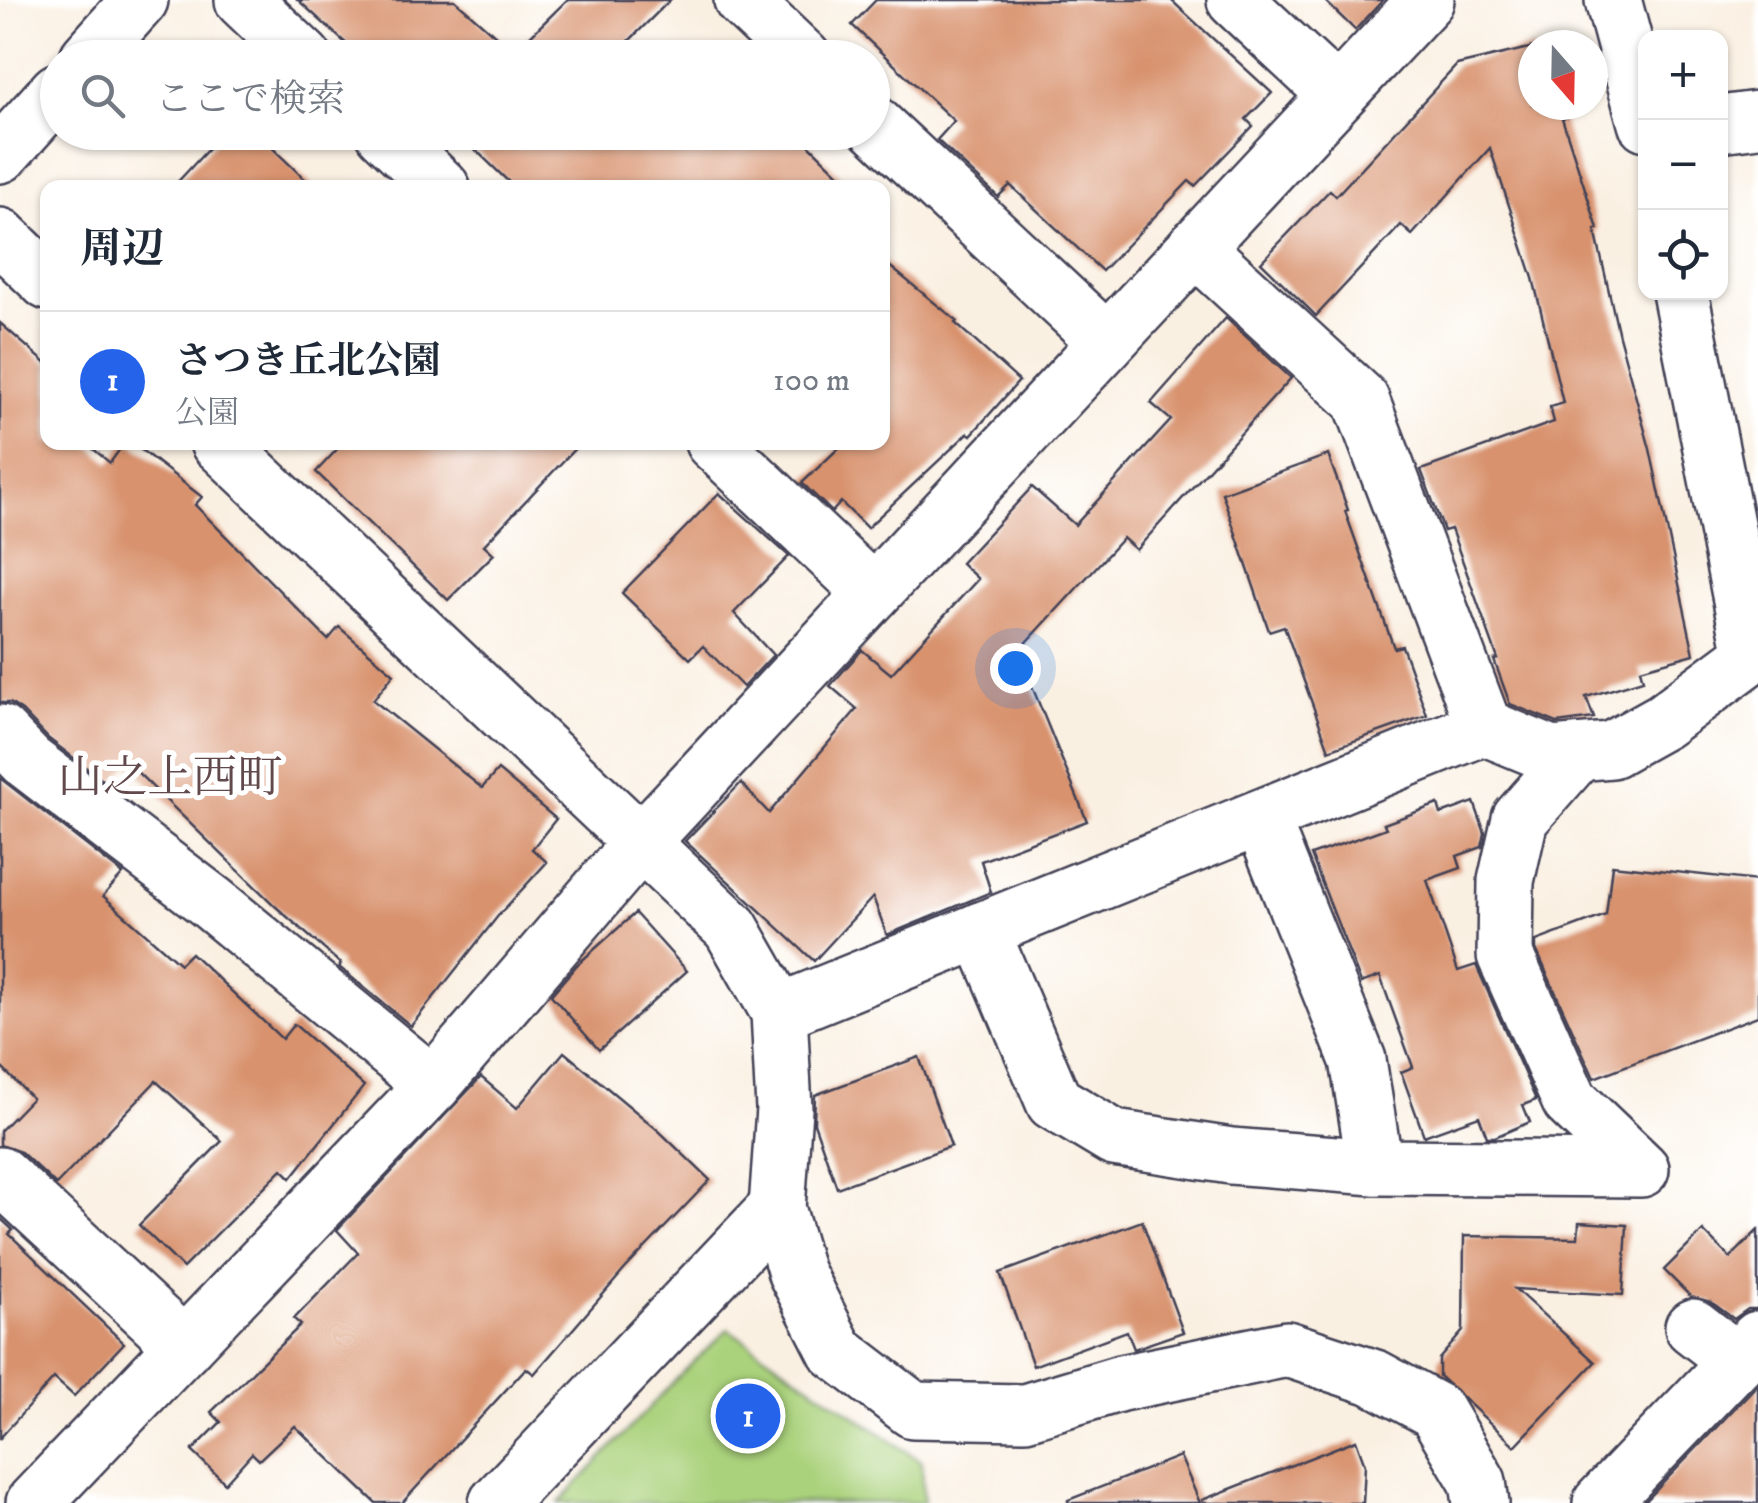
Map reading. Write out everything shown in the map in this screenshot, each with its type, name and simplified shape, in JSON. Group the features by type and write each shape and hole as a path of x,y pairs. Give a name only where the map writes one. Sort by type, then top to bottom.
{"street":[{"path":"104,40 140,0"},
{"path":"243,0 285,40"},
{"path":"742,0 784,40"},
{"path":"1235,0 1337,95"},
{"path":"34,1503 433,1085 642,840 1426,0"},
{"path":"1612,0 1645,120"},
{"path":"0,155 40,112"},
{"path":"1728,123 1758,119"},
{"path":"890,139 1107,342"},
{"path":"403,150 434,180"},
{"path":"0,236 40,274"},
{"path":"1195,247 1362,400 1484,727"},
{"path":"779,1012 1484,727 1552,755 1611,750 1664,721 1752,655 1750,611 1682,300"},
{"path":"227,450 731,928 779,1012 784,1109 777,1208 796,1273 836,1351 912,1410 1025,1412 1121,1383 1287,1350 1375,1378 1436,1411 1478,1482 1481,1503"},
{"path":"721,450 873,593"},
{"path":"0,733 28,762 211,902 433,1085"},
{"path":"981,930 1054,1102 1114,1138 1231,1156 1375,1167 1641,1169 1570,1101 1505,955 1506,880 1520,820 1578,753"},
{"path":"1260,818 1358,1060 1375,1167"},
{"path":"0,1175 184,1346"},
{"path":"497,1503 777,1208"},
{"path":"1602,1503 1748,1350 1693,1327"}],"green space":[{"path":"728,1329 922,1462 924,1503 559,1503"}],"building":[{"path":"298,0 455,0 500,40 342,40"},
{"path":"567,0 670,0 630,40 526,40"},
{"path":"876,0 1171,0 1272,93 1246,119 1253,126 1195,186 1189,181 1102,271 1010,185 998,197 937,140 954,121 890,61 890,40 868,40 852,25"},
{"path":"1324,0 1383,0 1355,30"},
{"path":"1518,51 1518,120 1563,120 1598,229 1595,230 1650,449 1694,654 1640,669 1643,680 1586,697 1594,718 1557,723 1510,704 1494,660 1498,659 1451,529 1444,531 1421,470 1554,422 1550,407 1563,403 1533,278 1490,148 1412,235 1401,225 1316,316 1261,262 1330,190 1336,196 1457,65"},
{"path":"207,150 275,150 306,180 179,180"},
{"path":"476,150 814,150 845,180 507,180"},
{"path":"890,267 957,321 1019,381 971,435 968,433 867,528 841,502 832,512 802,483 837,450 890,450"},
{"path":"1226,318 1291,378 1136,550 1123,538 1018,652 1087,821 981,861 991,892 887,935 873,897 814,961 685,841 741,783 769,813 857,709 830,686 862,650 891,674 978,579 961,563 1032,487 1075,525 1171,420 1151,403"},
{"path":"0,323 40,358 40,450 95,450 110,463 119,450 141,450 202,497 195,505 328,640 339,627 394,674 373,700 482,788 498,770 556,819 532,849 547,862 498,916 411,1026 339,967 341,964 275,906 129,764 110,786 49,739 22,711 10,703 0,703"},
{"path":"337,450 573,450 484,545 494,554 448,600 316,472"},
{"path":"1328,455 1394,648 1402,646 1427,715 1329,750 1284,626 1269,631 1222,493"},
{"path":"719,493 789,556 734,613 773,655 743,687 703,646 690,659 622,593"},
{"path":"0,778 123,874 103,896 180,964 191,953 282,1039 294,1024 364,1086 291,1178 282,1169 183,1268 139,1225 222,1141 156,1081 56,1185 21,1152 0,1145 0,1131 32,1098 0,1066"},
{"path":"1474,802 1485,833 1482,847 1457,856 1461,868 1427,880 1458,971 1476,965 1536,1100 1523,1105 1530,1122 1495,1137 1487,1137 1479,1116 1424,1136 1401,1072 1413,1067 1380,976 1361,983 1311,855 1438,804 1441,814"},
{"path":"1612,865 1758,881 1758,1016 1594,1078 1536,949 1536,941 1606,915"},
{"path":"635,913 687,971 599,1050 551,995 577,965"},
{"path":"564,1052 659,1131 710,1180 625,1269 534,1374 526,1368 402,1503 376,1503 295,1426 259,1460 252,1453 225,1483 192,1451 221,1422 211,1412 301,1325 294,1319 358,1253 337,1230 481,1077 517,1108"},
{"path":"919,1057 951,1146 837,1188 814,1123 815,1095"},
{"path":"0,1218 13,1230 9,1234 124,1343 74,1396 54,1378 0,1438"},
{"path":"1142,1221 1183,1332 1134,1349 1127,1331 1033,1366 1000,1273"},
{"path":"1579,1222 1627,1225 1623,1295 1515,1289 1595,1362 1515,1446 1439,1376 1439,1359 1463,1331 1464,1236 1578,1238"},
{"path":"1758,1230 1758,1309 1748,1309 1734,1319 1711,1302 1691,1297 1664,1270 1703,1231 1730,1258"},
{"path":"1758,1384 1758,1503 1644,1503"},
{"path":"1356,1440 1365,1465 1363,1503 1203,1503 1202,1500"},
{"path":"1180,1456 1200,1503 1068,1503 1068,1500"}],"place":[{"name":"さつき丘北公園","path":"748,1416"}],"district":[{"name":"山之上西町","path":"170,776"}]}
